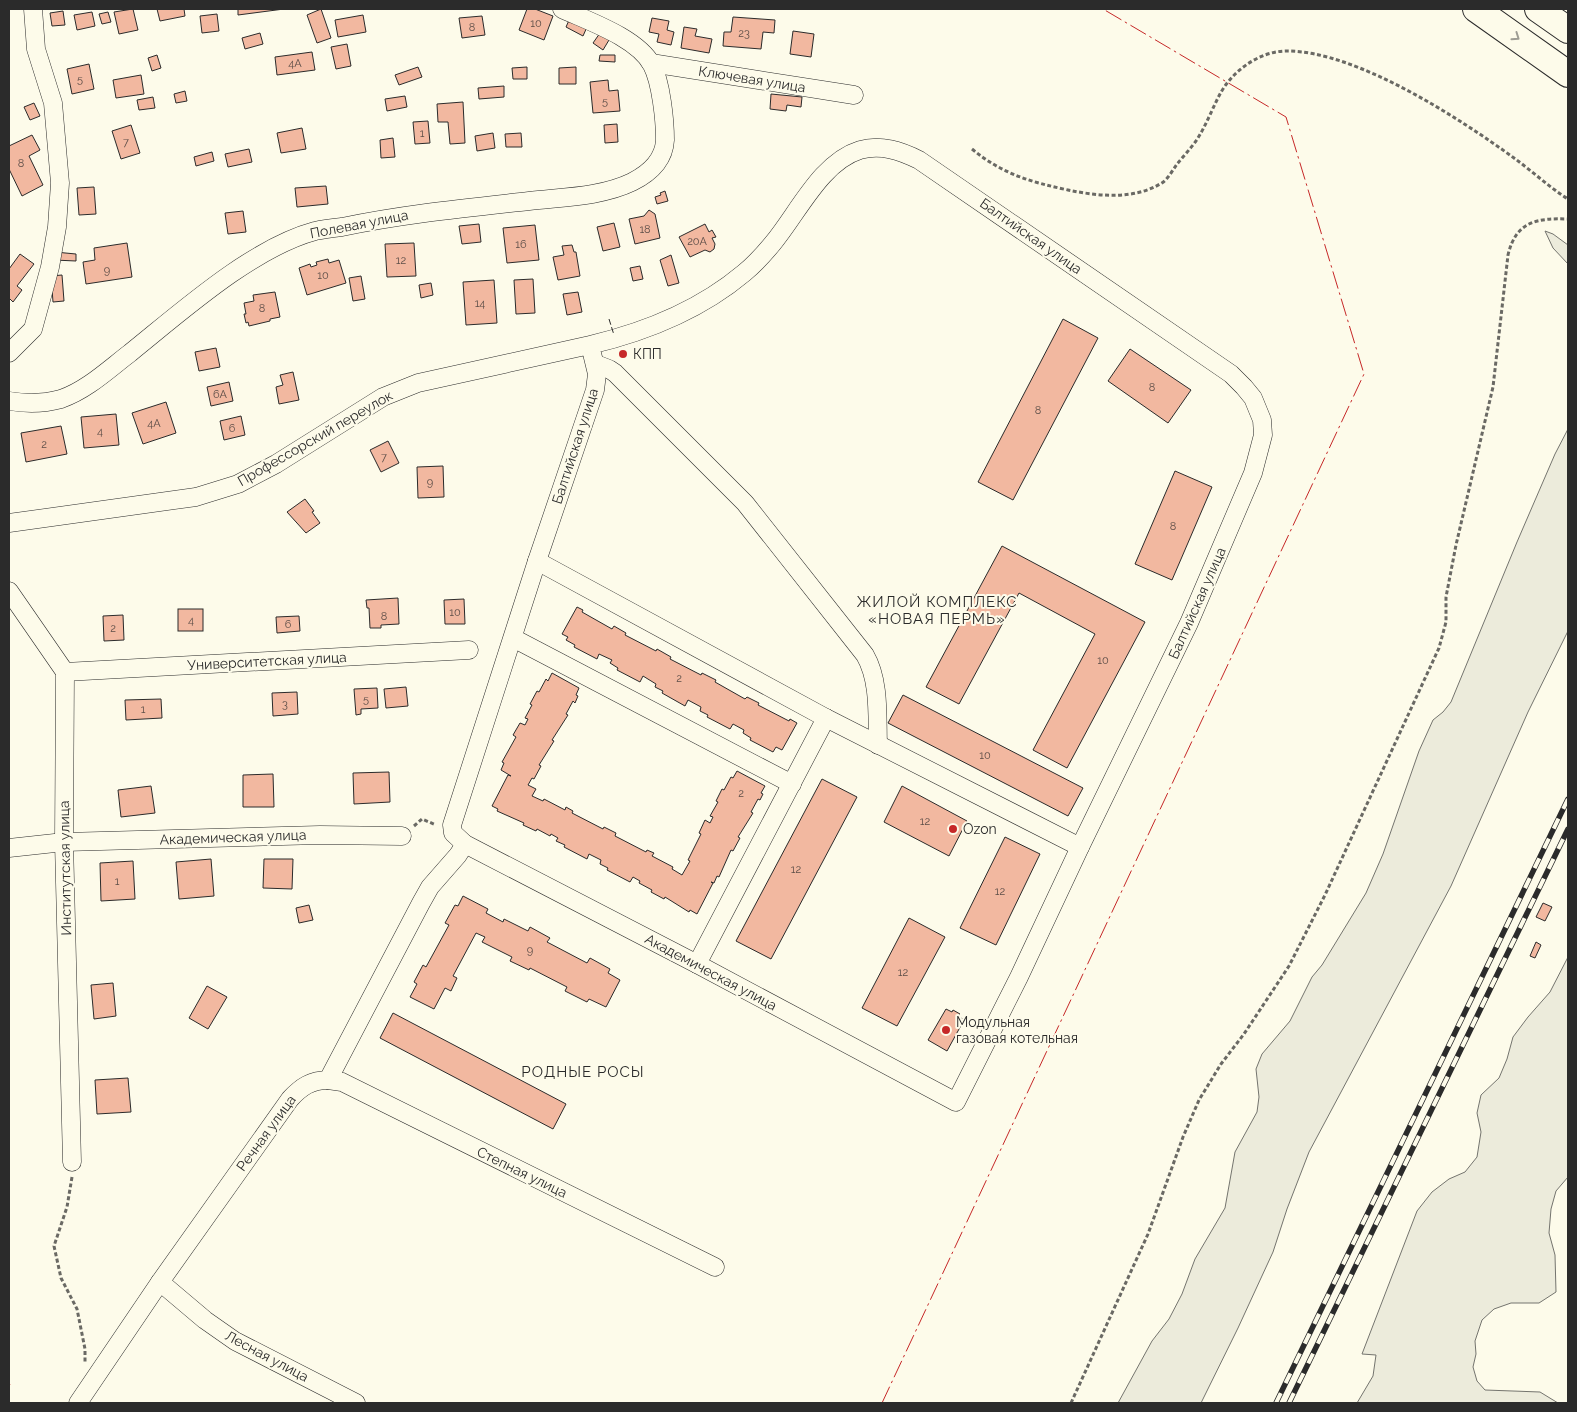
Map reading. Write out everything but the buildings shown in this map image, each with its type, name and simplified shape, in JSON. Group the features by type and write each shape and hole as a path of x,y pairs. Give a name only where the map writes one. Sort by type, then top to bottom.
{"highway":[{"path":"1476,9 1568,74"},
{"path":"1538,9 1568,30"}],"street":[{"path":"9,353 33,329 50,267 57,227 60,183 53,103 36,49 33,9"},
{"path":"562,9 621,36 651,63"},
{"name":"Ключевая улица","path":"651,63 854,94"},
{"name":"Полевая улица","path":"9,401 28,404 45,403 77,391 109,370 229,276 293,239 316,231 405,215 593,193 632,182 648,172 660,160 665,147 665,129 659,88 651,63"},
{"name":"Балтийская улица","path":"459,839 452,825 537,561 595,390 596,364 590,345 616,339 659,324 683,313 742,274 774,242 816,183 837,162 849,154 862,149 889,149 903,152 919,160 1231,374 1253,398 1262,420 1262,435 1253,473 1189,623 1019,977 956,1102"},
{"name":"Профессорский переулок","path":"9,523 196,496 238,484 276,464 383,397 418,383 590,345"},
{"path":"596,364 615,373 745,503 865,655 871,665 875,682 878,745"},
{"path":"537,561 826,718 1080,847"},
{"path":"9,591 65,672"},
{"path":"512,638 792,784"},
{"name":"Университетская улица","path":"65,672 469,650"},
{"name":"Институтская улица","path":"65,672 64,842 72,1162"},
{"path":"697,964 826,718"},
{"name":"Академическая улица","path":"9,848 64,842 320,835 402,836"},
{"path":"328,1080 421,903 435,881 458,855 459,839"},
{"name":"Академическая улица","path":"459,839 956,1102"},
{"name":"Речная улица","path":"81,1398 160,1282 290,1099 307,1084 319,1080 328,1080"},
{"name":"Степная улица","path":"328,1080 342,1082 715,1268"},
{"name":"Лесная улица","path":"160,1282 205,1320 235,1341 356,1403"}],"path":[{"path":"972,149 987,162 1010,174 1035,183 1075,192 1127,195 1141,192 1162,184 1196,140 1220,94 1231,78 1258,58 1287,51 1330,58 1387,80 1421,98 1488,140 1568,198"},
{"path":"1071,1403 1148,1234 1183,1137 1199,1100 1221,1064 1244,1034 1289,966 1325,895 1440,648 1446,622 1446,597 1456,545 1493,387 1510,244 1521,228 1531,222 1568,219"},
{"path":"402,836 422,819 459,839"},
{"path":"72,1162 72,1181 67,1207 54,1246 61,1278 77,1309 85,1349 81,1398"}],"shaded area":[{"path":"1545,231 1553,234 1568,245 1568,264 1553,248"},
{"path":"1568,429 1568,631 1528,712 1451,886 1309,1152 1273,1252 1201,1403 1118,1403 1152,1341 1169,1319 1182,1294 1195,1259 1225,1208 1235,1152 1257,1112 1259,1097 1256,1069 1262,1054 1290,1021 1312,977 1322,965 1366,893 1383,854 1419,751 1433,720 1451,702 1517,542 1555,454"},
{"path":"1568,957 1568,1177 1556,1191 1551,1209 1549,1233 1555,1255 1556,1292 1539,1303 1511,1303 1494,1309 1482,1320 1475,1341 1476,1354 1473,1367 1477,1381 1485,1390 1540,1392 1558,1403 1357,1403 1373,1376 1376,1355 1362,1354 1417,1211 1432,1192 1449,1179 1465,1172 1477,1157 1481,1132 1477,1113 1481,1095 1499,1078 1513,1037 1550,992"}],"railway":[{"path":"1276,1403 1568,799"},
{"path":"1289,1403 1568,829"}],"fence":[{"path":"609,319 614,335"}],"power":[{"path":"882,1403 1364,374 1286,117 1103,9"}],"place":[{"name":"КПП","path":"623,354"},
{"name":"Ozon","path":"953,829"},
{"name":"Модульная газовая котельная","path":"946,1030"}],"district":[{"name":"ЖИЛОЙ КОМПЛЕКС «НОВАЯ ПЕРМЬ»","path":"937,610"},
{"name":"РОДНЫЕ РОСЫ","path":"583,1072"}]}
